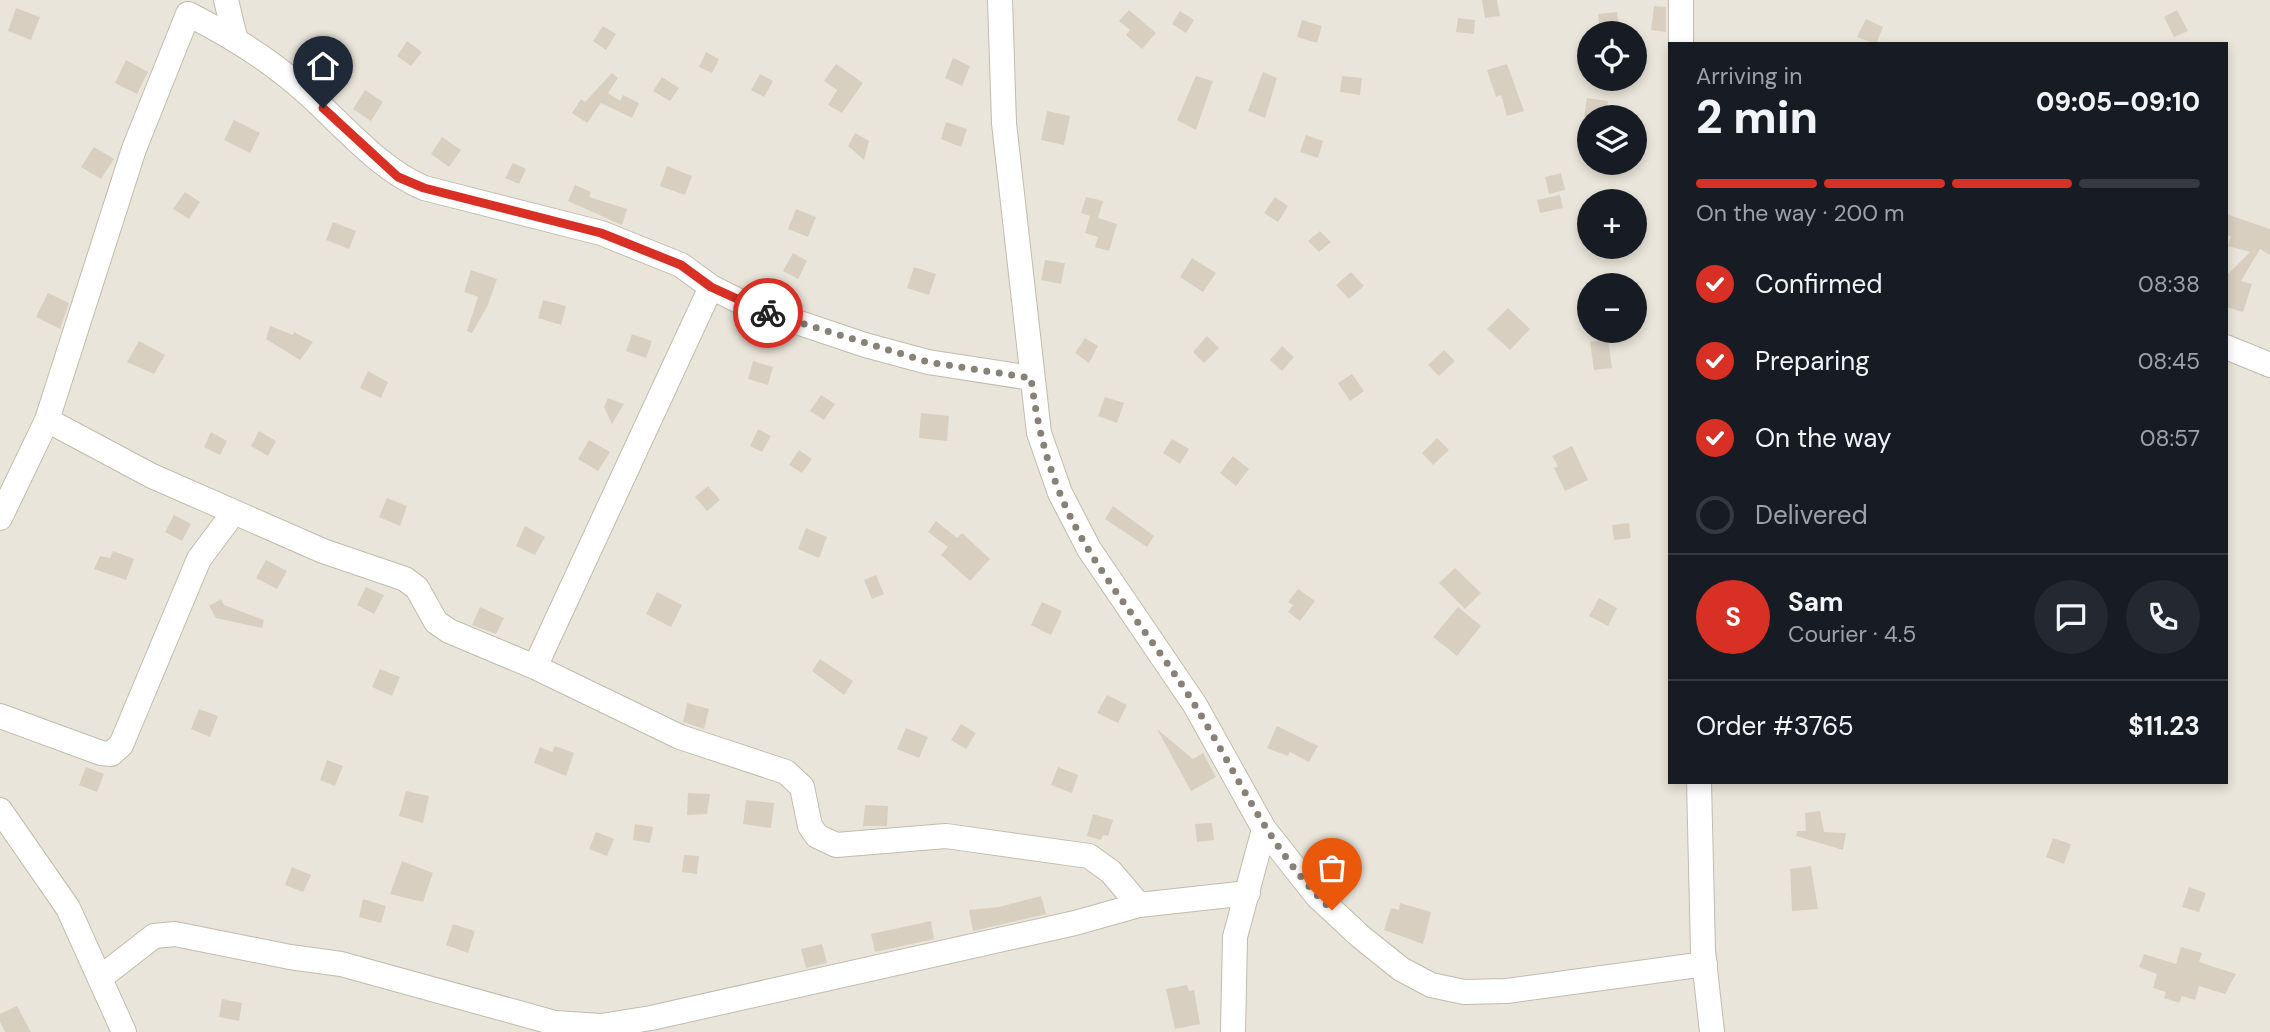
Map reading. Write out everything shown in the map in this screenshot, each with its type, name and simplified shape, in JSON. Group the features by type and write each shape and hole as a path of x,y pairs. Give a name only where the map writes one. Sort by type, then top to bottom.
{"street":[{"path":"226,0 235,37"},
{"path":"1000,0 1004,123 1039,433 1060,493 1088,549 1195,705 1264,830 1317,896 1361,937 1401,969 1431,985 1464,992 1507,991 1705,964"},
{"path":"1681,0 1681,42"},
{"path":"0,518 47,420 134,149 188,14 235,37 305,91 398,177 424,188 601,233 681,265 711,287 760,310 865,345 928,362 1031,378"},
{"path":"535,667 711,287"},
{"path":"2228,348 2270,365"},
{"path":"47,420 152,476 323,551 405,579 417,588 436,622 680,737 786,772 802,787 810,826 826,842 836,845 946,836 1005,847 1089,856 1111,872 1139,905"},
{"path":"0,716 101,752 111,754 121,746 199,559 234,512"},
{"path":"1699,784 1705,964 1712,1032"},
{"path":"0,810 68,908 124,1032"},
{"path":"1233,1032 1235,937 1264,830"},
{"path":"100,978 154,936 175,933 290,957 341,964 555,1023 601,1026 651,1018 1075,923 1139,905 1248,893"}],"shaded area":[{"path":"0,0 2270,0 2270,1032 0,1032"}],"building":[{"path":"1482,0 1497,0 1500,16 1485,18"},
{"path":"1654,6 1666,7 1666,32 1651,30"},
{"path":"16,8 40,17 31,40 8,31"},
{"path":"1129,10 1156,33 1142,49 1126,35 1130,30 1119,21"},
{"path":"2177,10 2188,31 2174,37 2164,17"},
{"path":"1180,11 1194,20 1186,33 1172,24"},
{"path":"1617,12 1618,21 1599,21 1598,14"},
{"path":"1458,18 1475,20 1474,34 1456,32"},
{"path":"1866,19 1883,27 1877,42 1857,37"},
{"path":"1302,20 1322,26 1317,43 1297,37"},
{"path":"603,26 616,34 606,50 593,41"},
{"path":"407,41 422,52 411,66 397,56"},
{"path":"706,52 719,59 712,73 699,67"},
{"path":"953,58 970,66 962,86 945,78"},
{"path":"126,60 148,72 137,94 115,83"},
{"path":"836,64 863,83 842,113 828,105 837,90 824,81"},
{"path":"1507,64 1524,111 1507,116 1501,95 1496,97 1487,70"},
{"path":"1263,72 1277,78 1265,118 1248,111"},
{"path":"612,73 618,78 608,93 620,101 623,95 639,103 632,118 601,103 587,123 572,113 581,99 585,102"},
{"path":"760,74 773,81 764,97 751,90"},
{"path":"1196,76 1213,81 1196,130 1177,120"},
{"path":"1342,76 1362,78 1360,95 1340,92"},
{"path":"662,77 679,88 670,101 653,91"},
{"path":"365,90 383,102 371,121 353,109"},
{"path":"1587,98 1608,101 1608,105 1586,105"},
{"path":"1047,111 1070,116 1064,145 1041,140"},
{"path":"234,120 260,133 250,153 224,140"},
{"path":"946,122 967,129 961,147 941,139"},
{"path":"855,133 869,141 864,160 848,146"},
{"path":"1306,135 1323,141 1318,158 1300,152"},
{"path":"442,137 461,150 449,167 431,154"},
{"path":"94,147 114,159 101,179 81,167"},
{"path":"513,163 526,169 519,184 505,178"},
{"path":"667,166 692,176 685,195 660,186"},
{"path":"1561,173 1565,190 1549,194 1545,177"},
{"path":"575,185 591,192 589,197 627,209 622,225 568,201"},
{"path":"185,192 200,202 189,219 173,209"},
{"path":"1560,195 1563,208 1540,213 1537,200"},
{"path":"1086,197 1103,201 1098,218 1117,224 1109,251 1095,247 1098,237 1085,233 1090,216 1081,213"},
{"path":"1275,197 1288,206 1278,222 1264,213"},
{"path":"796,209 816,217 808,237 788,229"},
{"path":"2228,215 2270,229 2270,255 2260,249 2241,281 2252,284 2243,312 2228,308 2228,274 2250,252 2228,246 2231,236 2228,235"},
{"path":"333,222 356,231 349,249 326,240"},
{"path":"1320,231 1331,242 1319,252 1308,241"},
{"path":"793,253 807,261 798,279 783,271"},
{"path":"1192,258 1216,273 1203,292 1180,277"},
{"path":"1045,260 1065,263 1061,284 1041,280"},
{"path":"914,267 936,274 929,295 907,288"},
{"path":"471,270 497,279 488,305 472,333 467,331 478,297 464,292"},
{"path":"1351,272 1364,286 1349,299 1336,285"},
{"path":"48,293 69,303 60,329 36,317"},
{"path":"543,300 566,306 561,325 538,318"},
{"path":"1508,308 1530,329 1510,350 1487,329"},
{"path":"270,326 293,335 294,332 313,342 300,360 266,339"},
{"path":"632,334 652,341 646,358 626,351"},
{"path":"1207,336 1219,348 1204,363 1193,352"},
{"path":"1085,338 1098,346 1089,363 1075,353"},
{"path":"139,341 165,355 154,374 127,362"},
{"path":"1590,343 1609,343 1612,368 1594,370"},
{"path":"1282,346 1294,357 1282,371 1270,360"},
{"path":"1444,350 1455,361 1439,376 1428,365"},
{"path":"753,361 773,367 768,385 748,379"},
{"path":"368,371 388,382 381,398 360,388"},
{"path":"1352,374 1364,391 1350,401 1338,383"},
{"path":"821,395 835,404 824,420 810,411"},
{"path":"1105,397 1124,403 1117,423 1098,416"},
{"path":"608,398 624,404 612,424 604,407"},
{"path":"921,413 949,416 947,441 919,438"},
{"path":"758,429 771,436 762,452 750,446"},
{"path":"259,431 276,441 268,456 251,446"},
{"path":"211,432 227,441 220,455 204,447"},
{"path":"1437,438 1449,450 1433,465 1422,453"},
{"path":"1172,439 1189,449 1180,464 1163,453"},
{"path":"589,440 610,452 598,471 578,459"},
{"path":"1572,446 1588,480 1565,491 1554,468 1558,466 1552,456"},
{"path":"799,450 812,459 802,473 789,465"},
{"path":"1233,456 1249,469 1236,486 1220,473"},
{"path":"708,486 720,500 707,511 695,497"},
{"path":"387,498 407,506 400,526 379,517"},
{"path":"1113,506 1154,536 1147,547 1105,519"},
{"path":"174,515 191,524 182,541 165,532"},
{"path":"936,521 957,538 962,533 990,559 970,581 941,555 948,547 928,532"},
{"path":"1629,523 1631,538 1614,540 1612,525"},
{"path":"525,526 545,537 535,555 516,546"},
{"path":"806,528 827,537 819,558 798,549"},
{"path":"113,551 134,559 126,580 94,569 100,556 110,558"},
{"path":"266,560 287,571 277,589 256,578"},
{"path":"1455,568 1481,593 1465,609 1439,583"},
{"path":"876,575 884,594 872,599 864,580"},
{"path":"366,587 384,595 374,614 357,605"},
{"path":"1298,589 1315,601 1300,621 1288,612 1293,605 1288,602"},
{"path":"657,592 682,605 671,627 646,614"},
{"path":"1599,598 1617,608 1608,626 1589,616"},
{"path":"221,599 224,605 264,620 262,628 216,618 209,606"},
{"path":"1042,602 1062,611 1051,635 1031,625"},
{"path":"480,607 504,618 496,634 472,625"},
{"path":"1458,607 1481,626 1457,656 1433,637"},
{"path":"820,659 853,681 844,695 812,671"},
{"path":"380,669 400,677 392,696 372,687"},
{"path":"1107,695 1127,705 1118,723 1097,713"},
{"path":"687,703 709,709 704,729 683,722"},
{"path":"199,709 218,716 210,737 191,729"},
{"path":"961,724 976,733 966,749 951,740"},
{"path":"1277,726 1318,746 1309,762 1290,752 1288,756 1267,748"},
{"path":"906,728 928,737 919,758 897,749"},
{"path":"1157,729 1193,759 1203,753 1216,777 1191,791"},
{"path":"555,746 574,753 566,776 534,763 540,747 552,752"},
{"path":"327,760 343,766 335,786 320,780"},
{"path":"86,767 104,774 97,792 79,785"},
{"path":"1058,767 1078,775 1072,793 1051,785"},
{"path":"406,791 429,796 423,823 399,816"},
{"path":"688,793 710,794 707,814 687,815"},
{"path":"746,800 774,803 771,828 743,824"},
{"path":"865,805 888,806 887,826 863,826"},
{"path":"1820,811 1824,832 1846,833 1843,850 1796,836 1797,831 1806,831 1805,813"},
{"path":"1093,814 1113,820 1108,836 1103,835 1101,840 1087,836"},
{"path":"1212,823 1214,840 1197,842 1195,824"},
{"path":"635,824 653,827 650,843 633,840"},
{"path":"596,832 614,839 607,856 589,849"},
{"path":"2053,838 2071,844 2064,864 2046,857"},
{"path":"684,855 699,856 697,874 682,872"},
{"path":"402,861 433,873 423,902 390,894"},
{"path":"1811,866 1818,909 1792,911 1790,869"},
{"path":"292,867 311,875 303,892 285,885"},
{"path":"2189,887 2206,893 2199,912 2182,907"},
{"path":"1041,896 1046,914 973,931 969,910 999,907"},
{"path":"363,899 386,906 381,923 359,917"},
{"path":"1400,903 1431,912 1423,944 1384,930 1391,908 1399,910"},
{"path":"931,921 934,939 875,952 871,934"},
{"path":"453,924 475,931 468,953 446,945"},
{"path":"822,944 827,963 806,968 801,949"},
{"path":"2181,947 2202,953 2199,962 2236,974 2225,994 2199,986 2195,1000 2182,996 2179,1003 2164,998 2166,992 2153,988 2157,974 2139,967 2144,954 2176,964"},
{"path":"1187,985 1189,991 1194,990 1200,1024 1175,1029 1166,989"},
{"path":"222,999 242,1003 239,1021 219,1017"},
{"path":"17,1006 31,1032 5,1032 0,1022 0,1014"}],"way so far":[{"path":"768,313 793,323 928,362 1031,378 1039,433 1060,493 1088,549 1195,705 1232,767 1264,830 1317,896 1332,910"}],"route":[{"path":"323,108 398,177 424,188 601,233 681,265 711,287 768,313"}]}
